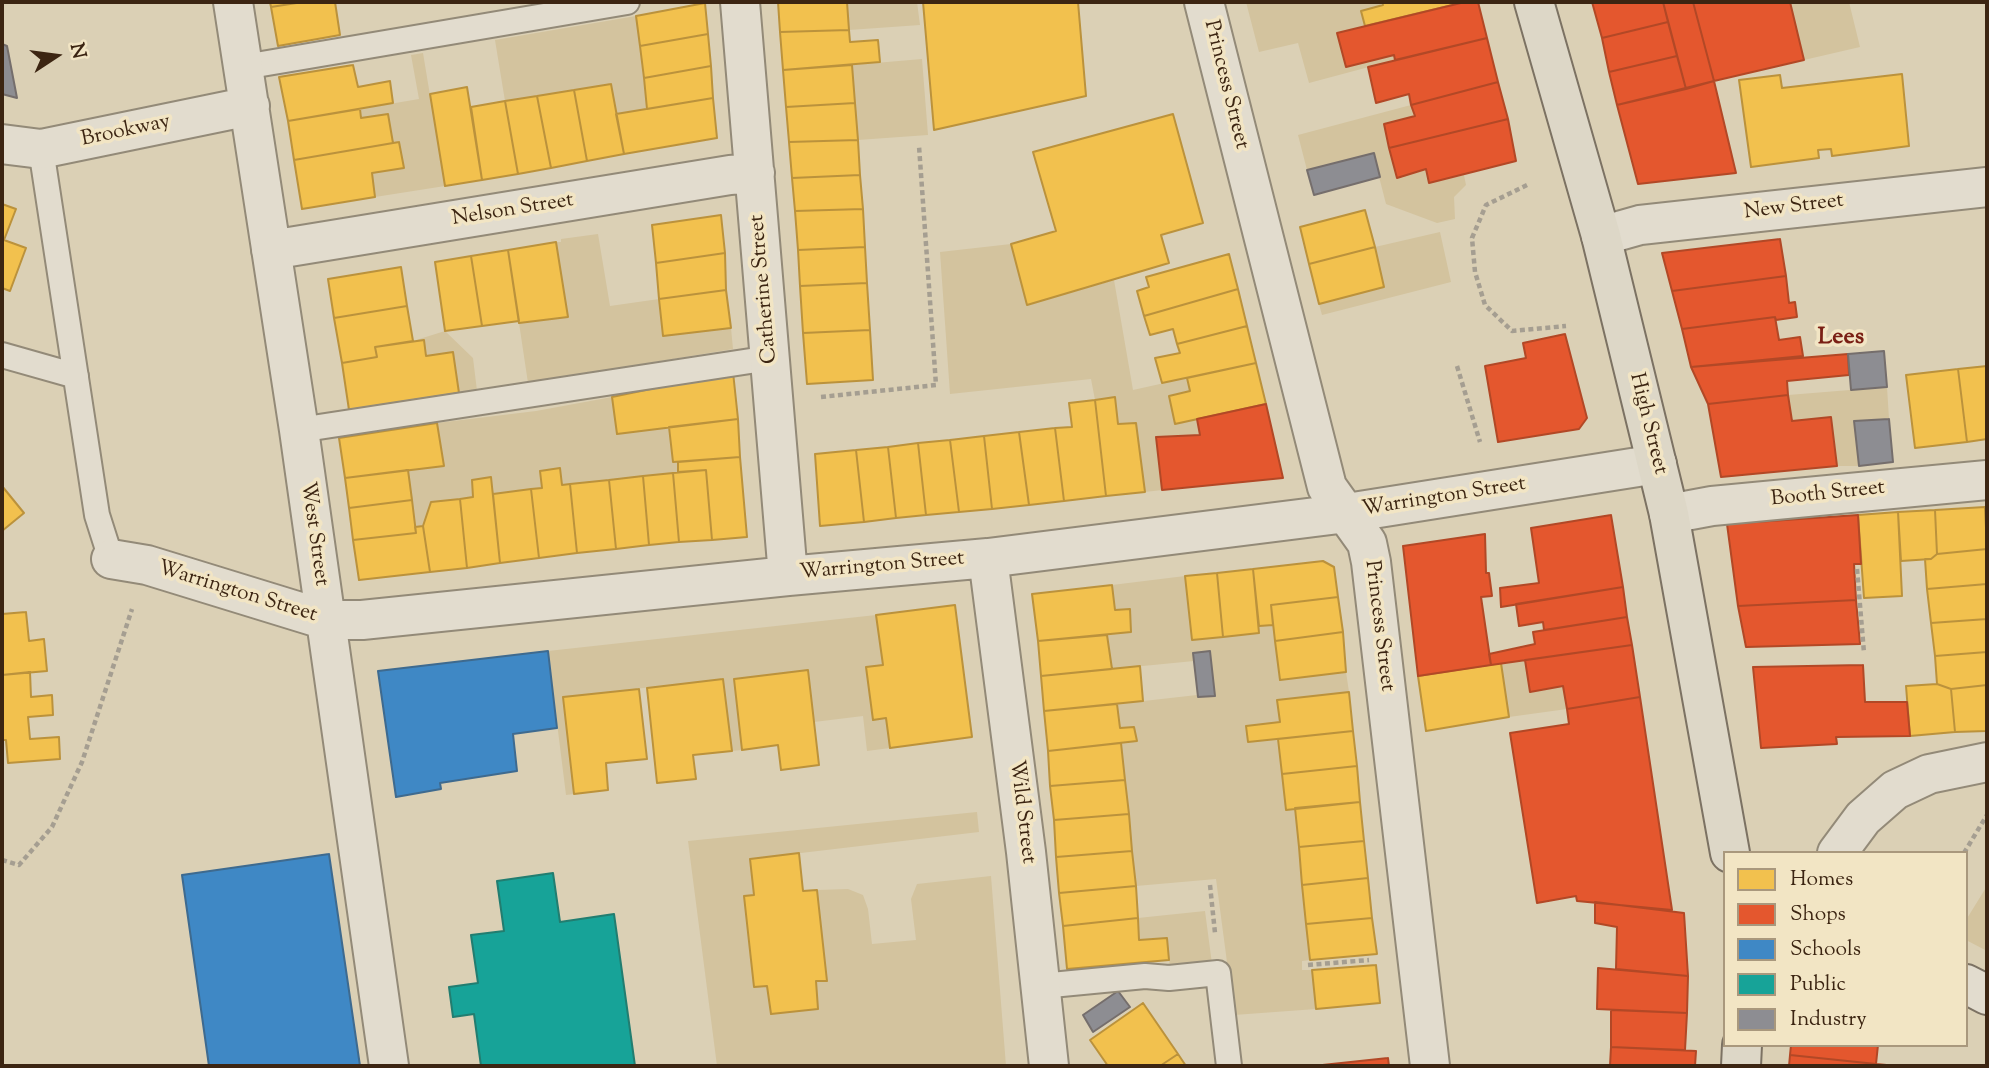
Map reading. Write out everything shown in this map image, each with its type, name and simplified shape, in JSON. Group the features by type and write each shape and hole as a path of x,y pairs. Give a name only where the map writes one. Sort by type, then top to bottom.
{"main road":[{"name":"High Street","path":"1534,2 1601,236 1669,514 1730,851"},
{"path":"1741,1066 1742,1047"}],"street":[{"name":"West Street","path":"233,2 299,430 389,1066"},
{"name":"Catherine Street","path":"740,2 788,576"},
{"name":"Princess Street","path":"1204,2 1327,486 1367,543 1430,1066"},
{"name":"Brookway","path":"2,144 41,149 250,106"},
{"name":"Nelson Street","path":"271,250 755,173"},
{"name":"New Street","path":"1601,236 1640,225 1987,187"},
{"name":"Warrington Street","path":"129,562 326,620 362,620 988,558 1347,513 1657,464"},
{"name":"Booth Street","path":"1669,514 1725,505 1987,480"},
{"name":"Wild Street","path":"988,558 1049,1066"},
{"path":"1838,851 1863,818 1895,790 1929,774 1962,765 1987,762"},
{"path":"1968,986 1987,995"}],"lane":[{"path":"244,66 627,2"},
{"path":"41,149 97,515 129,562"},
{"path":"2,355 76,376"},
{"path":"299,430 770,358"},
{"path":"1041,986 1145,976 1169,978 1218,973 1229,1066"}],"path":[{"path":"816,398 936,386 919,145"},
{"path":"1527,185 1486,205 1472,238 1475,272 1485,305 1511,331 1566,326"},
{"path":"1458,366 1482,449"},
{"path":"2,860 19,864 52,827 82,762 129,562"},
{"path":"1857,569 1864,653"},
{"path":"1965,851 1987,815"},
{"path":"1308,965 1371,960"}],"shaded area":[{"path":"847,2 917,2 920,25 849,30"},
{"path":"1246,2 1382,2 1383,5 1362,11 1365,26 1338,33 1346,67 1394,55 1395,60 1309,83 1298,43 1259,52"},
{"path":"1790,2 1849,2 1860,47 1804,60"},
{"path":"636,16 647,109 616,114 611,84 505,101 495,40"},
{"path":"423,53 445,186 375,197 372,173 403,168 398,142 393,143 388,114 361,118 360,109 419,99 411,55"},
{"path":"922,59 928,135 858,140 852,65"},
{"path":"1411,105 1415,116 1384,124 1398,178 1426,169 1430,183 1464,175 1466,185 1454,197 1455,219 1437,223 1386,204 1373,153 1307,170 1298,135"},
{"path":"1440,232 1451,282 1322,315 1319,304 1375,247"},
{"path":"598,234 610,306 659,299 731,328 733,349 528,383 519,323 568,317 556,242"},
{"path":"1011,244 1027,305 1114,280 1133,390 1187,378 1190,391 1169,397 1175,423 1197,419 1200,435 1156,437 1162,490 1145,492 1136,423 1118,424 1115,398 1095,400 1091,379 950,394 940,252"},
{"path":"445,331 473,358 477,391 459,393 452,352 426,356 423,340 413,341"},
{"path":"1887,387 1889,419 1854,421 1859,466 1837,466 1831,417 1792,421 1788,395"},
{"path":"612,397 617,434 669,427 673,462 678,462 678,472 562,485 560,468 540,471 542,488 493,494 491,477 472,480 473,497 431,502 423,526 415,527 408,470 444,465 437,423 536,411"},
{"path":"1185,576 1192,640 1259,633 1259,626 1273,625 1280,680 1346,672 1349,692 1278,700 1280,722 1246,727 1248,742 1278,739 1286,809 1295,808 1310,960 1302,961 1302,970 1312,970 1316,1009 1234,1015 1216,879 1136,886 1121,743 1137,741 1134,727 1120,728 1117,704 1197,695 1214,696 1209,651 1194,653 1194,661 1112,669 1107,635 1131,632 1130,609 1115,610 1112,585"},
{"path":"876,615 883,665 866,668 873,720 886,718 890,748 867,751 863,716 814,722 807,670 734,679 742,750 732,751 723,679 564,697 574,794 566,795 548,651"},
{"path":"1525,660 1530,692 1563,686 1567,709 1509,717 1501,663"},
{"path":"977,812 979,832 750,859 754,895 754,987 767,986 771,1014 818,1009 816,981 827,980 817,890 848,889 863,895 868,909 872,944 916,940 911,899 917,884 991,876 1006,1066 717,1066 688,841"},
{"path":"1987,886 1987,951 1968,941 1968,917"},
{"path":"1205,911 1212,964 1170,969 1167,938 1139,940 1138,918"}],"building: Homes":[{"path":"270,2 303,2 271,7"},
{"path":"303,2 335,2 340,35 278,46 271,7"},
{"path":"778,2 847,2 849,30 780,32"},
{"path":"923,2 1078,2 1086,96 934,130"},
{"path":"1382,2 1465,2 1365,26 1361,11 1383,5"},
{"path":"705,3 708,34 640,46 636,16"},
{"path":"849,30 850,42 878,40 880,62 783,70 780,32"},
{"path":"708,34 711,66 644,78 640,46"},
{"path":"353,65 358,87 390,81 393,103 288,121 279,77"},
{"path":"852,65 855,103 786,107 783,70"},
{"path":"711,66 713,98 647,109 644,78"},
{"path":"1902,74 1909,146 1832,156 1831,149 1818,150 1819,158 1751,167 1739,80 1780,75 1782,88"},
{"path":"611,84 624,154 587,161 574,90"},
{"path":"467,87 482,180 445,186 430,94"},
{"path":"574,90 587,161 551,168 537,96"},
{"path":"537,96 551,168 518,174 505,101"},
{"path":"713,98 717,138 624,154 616,114"},
{"path":"505,101 518,174 482,180 471,107"},
{"path":"855,103 858,140 789,142 786,107"},
{"path":"360,109 361,118 388,114 393,143 294,160 288,121"},
{"path":"1173,114 1203,223 1161,235 1169,263 1027,305 1011,244 1056,231 1033,152"},
{"path":"858,140 860,175 792,178 789,142"},
{"path":"399,142 404,168 372,173 375,197 302,209 294,160"},
{"path":"860,175 863,209 795,211 792,178"},
{"path":"2,204 16,209 4,240 26,248 10,291 2,288"},
{"path":"863,209 865,247 798,250 795,211"},
{"path":"1365,210 1375,247 1309,264 1300,227"},
{"path":"721,215 725,253 656,263 652,225"},
{"path":"556,242 568,317 519,323 508,250"},
{"path":"865,247 867,283 800,286 798,250"},
{"path":"1375,247 1384,287 1319,304 1309,264"},
{"path":"508,250 519,321 482,326 471,256"},
{"path":"725,253 726,290 659,299 656,263"},
{"path":"1229,254 1238,289 1144,316 1137,291 1149,287 1146,277"},
{"path":"471,256 482,326 445,331 435,262"},
{"path":"401,267 407,306 334,318 328,279"},
{"path":"867,283 870,330 803,333 800,286"},
{"path":"1238,289 1247,326 1177,344 1173,329 1150,335 1144,316"},
{"path":"726,290 731,328 663,336 659,299"},
{"path":"407,306 413,341 375,347 377,357 342,363 334,318"},
{"path":"1247,326 1256,363 1162,383 1155,358 1180,353 1177,344"},
{"path":"870,330 873,380 807,384 803,333"},
{"path":"424,340 426,356 453,352 459,393 349,410 342,363 377,357 375,347"},
{"path":"1256,363 1266,404 1175,424 1169,396 1190,391 1187,378"},
{"path":"1987,366 1987,439 1967,442 1958,369"},
{"path":"1958,369 1967,442 1915,448 1906,375"},
{"path":"733,372 738,419 617,434 612,397"},
{"path":"1115,397 1118,424 1136,423 1145,492 1106,496 1095,400"},
{"path":"1095,400 1106,496 1064,501 1055,428 1072,427 1069,403"},
{"path":"738,419 740,457 673,462 669,427"},
{"path":"437,423 444,466 345,478 339,438"},
{"path":"1055,428 1064,501 1029,505 1019,432"},
{"path":"1019,432 1029,505 992,509 984,436"},
{"path":"984,436 992,509 959,512 950,440"},
{"path":"950,440 959,512 926,515 918,443"},
{"path":"918,443 926,515 896,518 888,447"},
{"path":"888,447 896,518 864,522 856,450"},
{"path":"856,450 864,522 820,526 815,454"},
{"path":"740,457 747,537 712,540 706,470 678,472 678,462"},
{"path":"560,468 562,485 570,484 577,553 539,558 531,489 542,488 540,471"},
{"path":"408,470 412,500 349,508 345,478"},
{"path":"706,470 712,540 679,542 673,473"},
{"path":"673,473 679,542 649,545 643,476"},
{"path":"643,476 649,545 616,549 609,480"},
{"path":"491,477 500,563 467,568 460,499 473,497 472,480"},
{"path":"609,480 616,549 577,553 570,484"},
{"path":"2,486 24,513 2,531"},
{"path":"531,489 539,558 500,563 493,494"},
{"path":"460,499 467,568 430,572 423,526 431,502"},
{"path":"412,500 416,533 353,540 349,508"},
{"path":"1985,507 1987,549 1937,554 1935,510"},
{"path":"1935,510 1937,554 1931,559 1901,561 1898,512"},
{"path":"1898,512 1902,596 1864,598 1858,515"},
{"path":"423,526 430,572 359,580 353,540 416,533 415,527"},
{"path":"1987,549 1987,584 1927,589 1925,559 1931,559 1937,554"},
{"path":"1323,561 1334,567 1338,597 1271,605 1273,625 1259,626 1253,569"},
{"path":"1253,569 1259,633 1223,637 1217,573"},
{"path":"1217,573 1223,637 1192,640 1185,576"},
{"path":"1987,584 1987,619 1931,623 1927,589"},
{"path":"1112,585 1115,610 1130,609 1131,632 1038,641 1032,594"},
{"path":"1338,597 1343,632 1275,641 1271,605"},
{"path":"955,605 972,737 890,748 886,718 873,720 866,667 883,665 876,615"},
{"path":"26,612 29,641 44,639 47,671 2,675 2,614"},
{"path":"1987,619 1987,652 1935,656 1931,623"},
{"path":"1343,632 1346,672 1280,680 1275,641"},
{"path":"1107,635 1112,669 1041,676 1038,641"},
{"path":"1987,652 1987,685 1951,689 1937,684 1935,656"},
{"path":"1501,663 1509,717 1426,731 1418,676"},
{"path":"1140,666 1143,701 1044,711 1041,676"},
{"path":"808,670 819,765 781,770 778,745 742,750 734,679"},
{"path":"30,672 31,697 52,695 53,715 28,717 30,739 59,737 60,759 8,763 6,740 2,740 2,675"},
{"path":"723,679 732,751 693,755 696,779 657,783 647,688"},
{"path":"1937,684 1951,689 1955,732 1910,736 1906,686"},
{"path":"1987,685 1987,731 1955,732 1951,689"},
{"path":"639,689 647,759 606,763 608,790 574,794 563,697"},
{"path":"1349,692 1353,731 1248,742 1246,726 1280,722 1277,700"},
{"path":"1117,704 1120,728 1134,727 1137,741 1048,751 1044,711"},
{"path":"1353,731 1357,766 1282,774 1278,739"},
{"path":"1121,743 1125,780 1050,786 1048,751"},
{"path":"1357,766 1360,802 1286,810 1282,774"},
{"path":"1125,780 1129,814 1054,820 1050,786"},
{"path":"1360,802 1364,841 1299,847 1295,808"},
{"path":"1129,814 1132,851 1056,857 1054,820"},
{"path":"1364,841 1368,878 1302,885 1299,847"},
{"path":"1132,851 1136,886 1059,893 1056,857"},
{"path":"799,853 803,891 817,890 827,981 816,981 818,1009 771,1014 767,986 754,987 744,896 754,895 750,859"},
{"path":"1368,878 1372,918 1306,924 1302,885"},
{"path":"1136,886 1138,918 1063,926 1059,893"},
{"path":"1138,918 1139,940 1167,938 1169,960 1067,969 1063,926"},
{"path":"1372,918 1377,954 1310,960 1306,924"},
{"path":"1376,965 1380,1003 1316,1009 1312,970"},
{"path":"1143,1003 1178,1054 1160,1066 1108,1066 1090,1040"},
{"path":"1178,1054 1186,1066 1160,1066"}],"building: Shops":[{"path":"1465,2 1478,2 1487,38 1395,60 1394,55 1346,67 1337,33"},
{"path":"1592,2 1663,2 1668,22 1602,38"},
{"path":"1663,2 1693,2 1714,81 1686,89"},
{"path":"1693,2 1790,2 1804,60 1714,81"},
{"path":"1668,22 1677,56 1609,72 1602,38"},
{"path":"1487,38 1498,82 1411,105 1409,94 1376,103 1368,67"},
{"path":"1677,56 1686,89 1617,105 1609,72"},
{"path":"1714,81 1736,173 1638,184 1617,105"},
{"path":"1498,82 1508,119 1389,148 1384,124 1415,116 1411,105"},
{"path":"1508,119 1516,161 1429,183 1426,169 1397,178 1389,148"},
{"path":"1780,239 1786,276 1672,291 1662,253"},
{"path":"1786,276 1789,303 1795,302 1797,317 1776,320 1775,317 1682,329 1672,291"},
{"path":"1775,317 1779,340 1800,337 1803,356 1691,367 1682,329"},
{"path":"1565,334 1587,418 1579,429 1498,442 1485,366 1526,358 1523,343"},
{"path":"1848,354 1849,375 1787,381 1788,395 1708,404 1691,367"},
{"path":"1788,395 1792,421 1831,417 1837,466 1721,477 1708,404"},
{"path":"1266,404 1283,478 1162,490 1156,437 1200,435 1197,419"},
{"path":"1611,515 1623,587 1501,607 1500,588 1539,583 1531,528"},
{"path":"1858,515 1861,564 1854,564 1856,600 1738,606 1727,524"},
{"path":"1485,534 1486,573 1489,573 1492,596 1481,597 1491,665 1418,676 1403,546"},
{"path":"1623,587 1627,617 1544,630 1543,622 1519,626 1516,604"},
{"path":"1856,600 1860,644 1746,647 1738,606"},
{"path":"1627,617 1632,645 1491,665 1489,654 1535,644 1533,632"},
{"path":"1632,645 1640,697 1567,709 1563,686 1530,692 1525,660"},
{"path":"1863,665 1865,702 1907,702 1910,736 1836,737 1837,744 1761,748 1753,667"},
{"path":"1640,697 1672,910 1577,901 1576,896 1537,903 1510,733 1569,724 1567,709"},
{"path":"1595,902 1684,913 1688,976 1616,969 1617,927 1595,923"},
{"path":"1598,968 1688,976 1687,1013 1597,1009"},
{"path":"1611,1010 1687,1013 1685,1050 1611,1047"},
{"path":"1611,1047 1696,1051 1695,1066 1610,1066"},
{"path":"1791,1047 1878,1047 1876,1064 1790,1055"},
{"path":"1790,1055 1876,1064 1897,1066 1789,1066"},
{"path":"1388,1058 1389,1066 1313,1066"}],"building: Schools":[{"path":"548,651 557,728 513,734 517,771 440,783 441,789 396,797 378,671"},
{"path":"329,854 360,1066 209,1066 182,875"}],"building: Public":[{"path":"553,873 560,922 614,914 635,1066 481,1066 474,1014 453,1017 449,987 478,983 471,935 504,931 497,881"}],"building: Industry":[{"path":"2,44 7,46 17,98 2,94"},
{"path":"1374,153 1380,177 1314,195 1307,170"},
{"path":"1884,351 1887,387 1851,390 1848,354"},
{"path":"1889,419 1893,462 1859,466 1854,421"},
{"path":"1210,651 1215,696 1198,697 1193,653"},
{"path":"1118,991 1130,1007 1093,1032 1083,1015"}],"district":[{"name":"Lees","path":"1841,339"}]}
